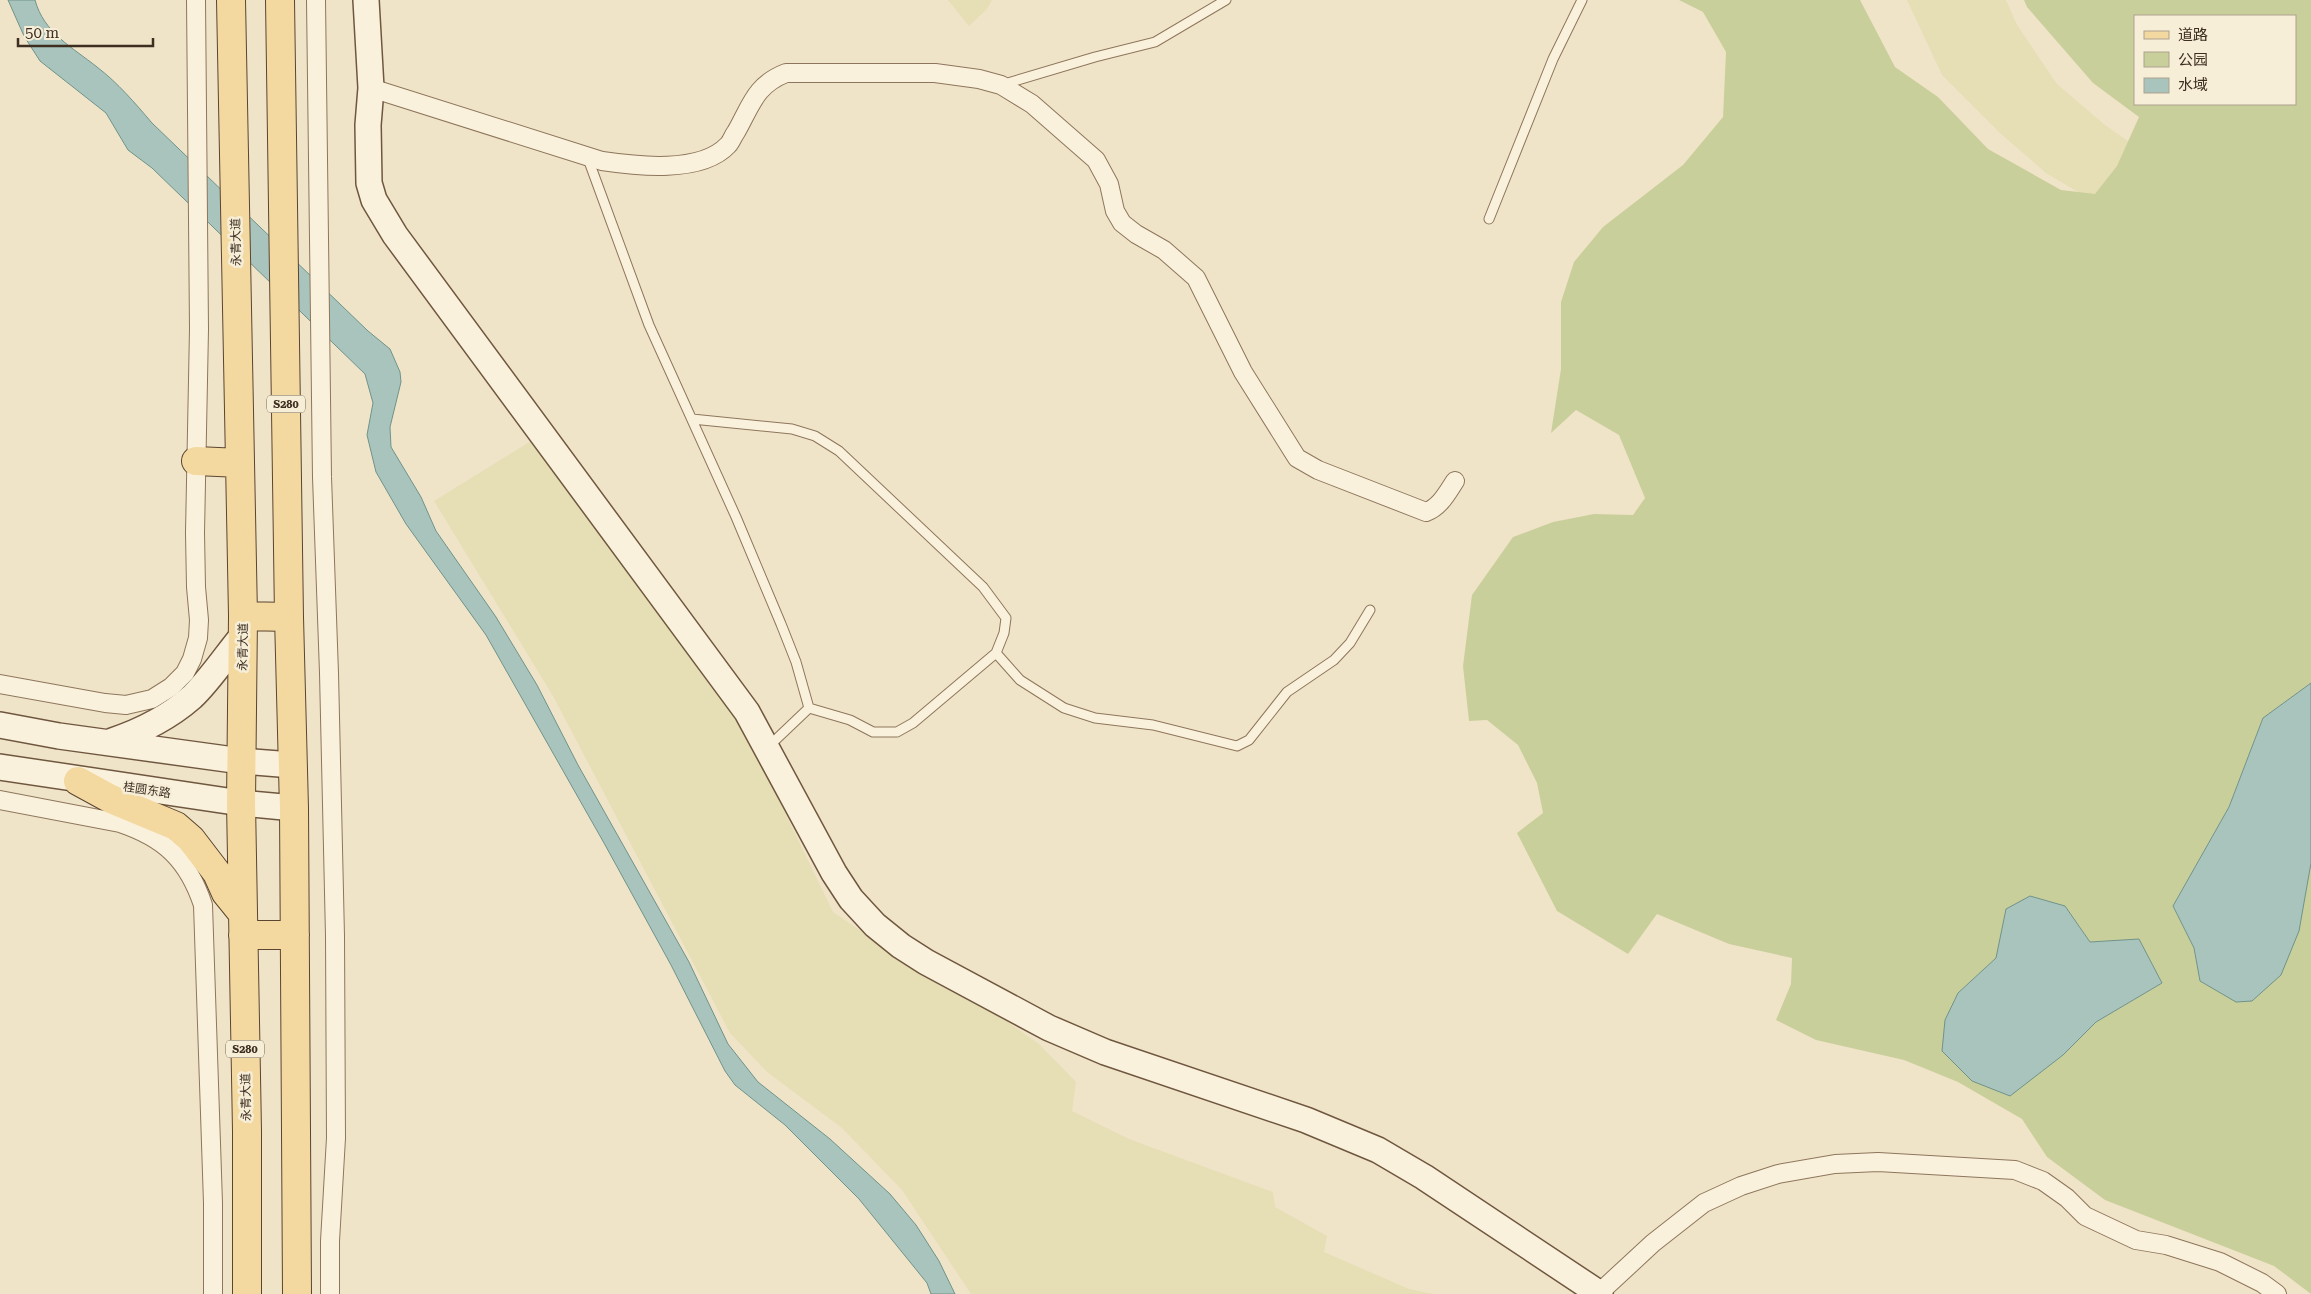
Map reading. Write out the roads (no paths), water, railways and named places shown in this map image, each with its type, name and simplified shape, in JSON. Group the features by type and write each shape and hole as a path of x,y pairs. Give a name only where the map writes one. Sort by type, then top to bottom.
{"main road":[{"name":"永青大道","path":"231,0 243,626 241,803 247,1131 247,1294"},
{"name":"S280","path":"280,0 289,617 294,808 297,1294"},
{"path":"196,461 240,462"},
{"path":"243,626 289,617"},
{"path":"78,781 111,798 176,826 191,838 217,873 243,924 295,935"}],"street":[{"path":"0,684 105,704 126,705 152,699 172,688 185,674 192,659 198,638 199,620 196,587 196,461 200,329 196,0"},
{"path":"316,0 322,467 331,721 335,936 336,1138 330,1241 330,1294"},
{"path":"366,0 371,88 368,171 370,191 380,211 395,235 748,712 834,873 851,899 875,925 901,946 926,962 1049,1028 1097,1048 1306,1120 1378,1150 1424,1177 1599,1294 1652,1243 1704,1203 1741,1186 1778,1174 1835,1164 1878,1162 2015,1170 2042,1181 2067,1198 2086,1216 2136,1240 2166,1245 2220,1262 2262,1283 2277,1294"},
{"path":"371,88 587,156 629,165 672,165 704,160 728,146 758,92 772,79 786,73 935,73 980,79 1001,85 1032,104 1096,160 1109,184 1115,210 1122,223 1136,234 1164,250 1196,278 1243,372 1297,458 1318,470 1426,512 1432,510 1442,501 1454,481"},
{"path":"109,742 137,733 165,718 193,696 243,626"},
{"path":"0,725 59,736 241,762 292,765"},
{"name":"桂圆东路","path":"0,767 78,781 241,803 294,808"},
{"path":"0,800 120,823 138,829 174,852 186,866 196,884 203,905 213,1203 214,1294"}],"lane":[{"path":"1001,85 1095,57 1155,42 1226,0"},
{"path":"1489,219 1553,59 1582,0"},
{"path":"587,156 649,325 781,624 796,662 809,708"},
{"path":"692,419 792,429 815,436 839,451 983,587 1006,618 1004,633 996,653 913,723 897,732 873,732 850,720 809,708"},
{"path":"996,653 1020,680 1064,708 1095,718 1153,724 1237,746 1249,740 1287,692 1334,660 1350,643 1370,610"},
{"path":"768,747 809,708"}],"water":[{"path":"8,0 35,0 45,22 60,38 112,80 152,123 368,331 390,349 400,372 401,382 390,427 391,447 421,497 436,531 496,617 537,685 578,765 689,962 728,1044 758,1082 830,1139 890,1194 916,1225 939,1261 955,1294 931,1294 927,1283 859,1199 785,1125 735,1085 725,1071 671,965 486,635 406,524 376,472 367,435 373,403 365,374 152,168 128,150 106,113 40,61 24,36"},
{"path":"2311,683 2311,863 2299,931 2281,975 2252,1001 2236,1002 2200,981 2194,948 2173,906 2229,807 2263,718"},
{"path":"2030,896 2065,906 2090,942 2139,939 2162,983 2096,1022 2063,1055 2010,1096 1972,1081 1942,1051 1945,1020 1958,993 1996,958 2006,909"}]}
